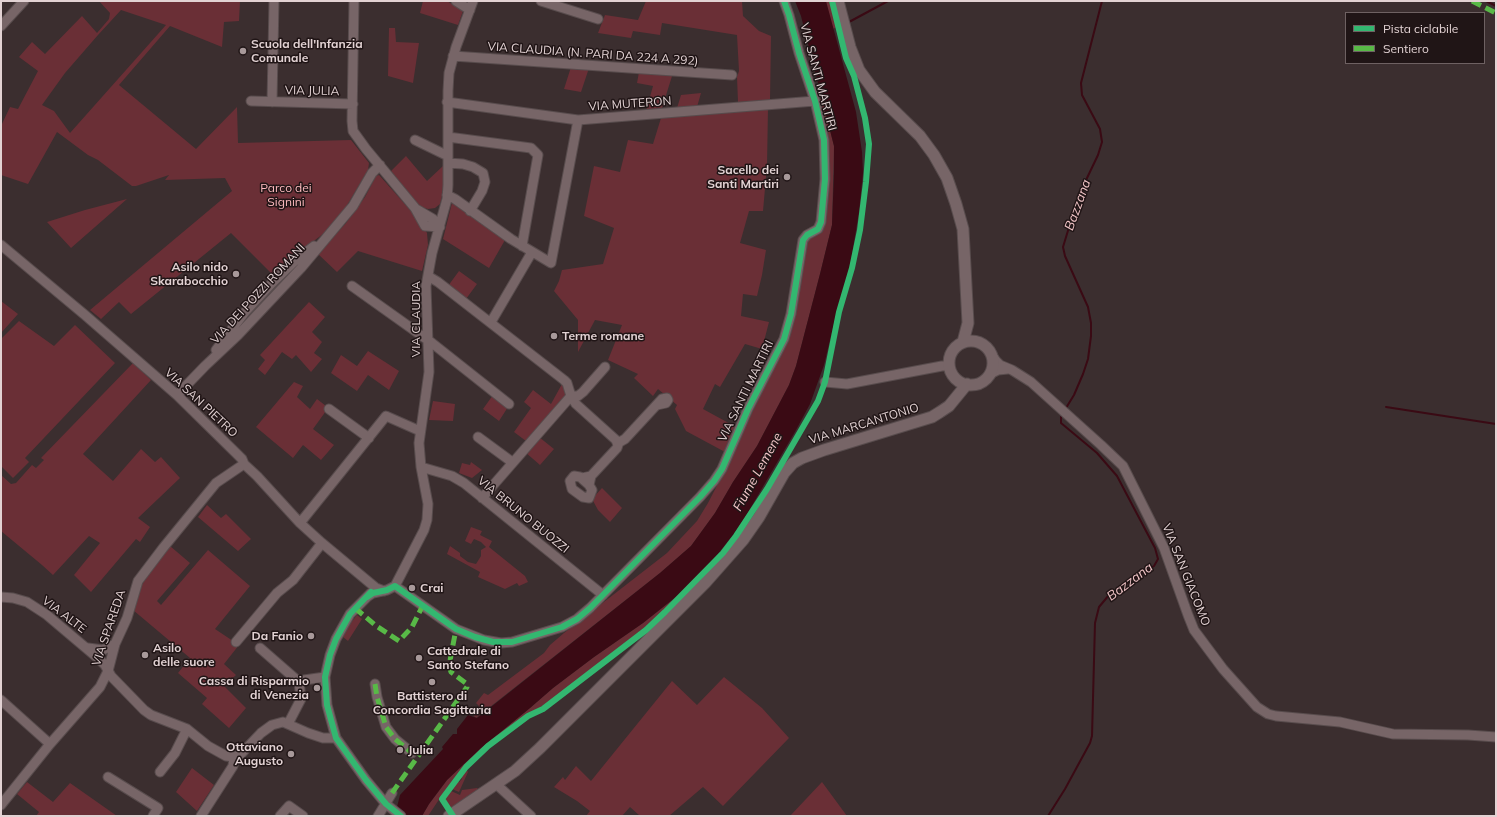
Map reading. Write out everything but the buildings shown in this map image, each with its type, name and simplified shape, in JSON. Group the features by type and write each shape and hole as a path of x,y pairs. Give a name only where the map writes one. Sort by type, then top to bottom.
{"main road":[{"path":"838,1 854,56 859,70 865,80 886,104 920,136 934,155 947,178 956,204 962,229 968,323 963,342"},
{"path":"968,323 977,342"},
{"path":"963,342 977,342 984,345 992,355 993,362 990,374 980,383 967,384 956,379 949,366 949,359 956,346 963,342"},
{"path":"949,406 954,395 956,379"},
{"name":"VIA MARCANTONIO","path":"449,816 515,771 540,748 705,583 743,540 759,517 784,473 793,463 824,450 932,417 949,406 967,384"}],"street":[{"path":"1,26 24,1"},
{"name":"VIA JULIA","path":"272,102 274,1"},
{"path":"354,1 352,104 353,131 415,208 430,235 434,247"},
{"path":"456,1 471,5"},
{"path":"541,1 598,20"},
{"name":"VIA SANTI MARTIRI","path":"395,586 456,629 484,640 501,643 512,642 567,624 576,619 603,595 700,497 722,469 748,409 784,339 791,314 803,240 807,235 818,229 822,222 826,180 824,140 815,101 784,1"},
{"name":"VIA CLAUDIA","path":"395,586 424,530 427,520 428,504 421,467 419,443 428,372 426,294 434,247 447,195 447,102 449,73 453,56 471,5"},
{"name":"VIA CLAUDIA (N. PARI DA 224 A 292)","path":"453,56 732,75"},
{"name":"VIA JULIA","path":"251,101 352,104"},
{"name":"VIA MUTERON","path":"447,102 578,120 815,101"},
{"path":"447,195 455,198 470,211 522,246 550,262 578,120"},
{"path":"448,137 531,148 538,155 522,246"},
{"path":"415,140 448,159 473,167 483,173 485,182 482,191 470,211"},
{"name":"VIA DEI POZZI ROMANI","path":"177,395 205,366 229,332 272,283 297,259 327,236 353,206 372,173 380,165"},
{"path":"428,216 436,214 445,206"},
{"path":"415,208 436,221 440,227"},
{"path":"425,226 440,227"},
{"name":"VIA SAN PIETRO","path":"1,245 85,314 177,395 242,459 244,464 300,523 375,592"},
{"path":"491,322 532,252"},
{"path":"428,276 491,322 564,380 567,383 570,396 576,404 618,442"},
{"path":"352,286 428,340 510,404"},
{"name":"VIA SAN GIACOMO","path":"992,355 996,361 1031,382 1102,444 1122,466 1164,548 1194,630 1223,669 1257,707 1268,714 1276,716 1344,723 1393,734 1496,737"},
{"path":"825,382 847,384 942,366 949,366"},
{"path":"482,498 570,396 578,396 583,392 605,367"},
{"path":"990,374 998,370 1008,369"},
{"path":"618,442 625,439 657,405"},
{"path":"329,409 369,438"},
{"path":"300,523 386,416 420,431"},
{"path":"478,437 512,462"},
{"path":"588,480 617,448 618,442"},
{"name":"VIA SPAREDA","path":"1,804 50,744 100,687 108,671 115,644 127,618 138,581 216,483 244,464"},
{"name":"VIA BRUNO BUOZZI","path":"421,467 452,476 464,483 603,595"},
{"path":"236,642 277,593 293,580 322,543"},
{"path":"395,586 387,590 375,592 350,614 339,633 330,655 325,678 327,705 336,738 389,807 402,816"},
{"name":"VIA ALTE","path":"1,596 27,602 88,648 105,665 111,676 144,710 151,715 187,729 217,752 226,756 234,757"},
{"name":"VIA ALTE","path":"88,648 103,650 115,644"},
{"path":"260,648 299,682 302,699 288,724"},
{"path":"299,682 304,680 325,678"},
{"path":"375,684 377,697 386,727 395,740 412,753"},
{"path":"1,700 50,744"},
{"path":"201,816 233,766 234,757 240,755 261,732 272,725 284,722 323,738 336,738"},
{"path":"160,772 175,753 187,729"},
{"path":"108,777 158,808 154,816"},
{"path":"496,784 531,816"},
{"path":"378,816 389,807 392,793"},
{"path":"280,816 289,806 303,816"}],"green space":[{"path":"99,1 240,1 239,21 224,22 222,47 170,26 119,85 196,149 237,107 238,143 351,140 369,163 368,170 346,207 335,222 323,234 298,253 295,251 273,275 231,233 131,314 119,302 101,319 90,310 232,191 225,178 165,180 169,175 132,186 98,160 88,155 57,132 28,184 1,175 1,126 10,107 18,109 38,71 19,57 32,42 45,54 82,16 97,33 109,19 110,13","holes":["121,10 166,25 70,133 54,111 42,105 65,73"]},
{"path":"423,1 447,1 463,11 458,25 420,13"},
{"path":"646,1 742,1 743,16 759,31 771,36 770,100 738,102 737,77 739,71 737,35 662,23 660,35 633,31 631,38 598,33 605,15 638,20"},
{"path":"803,1 832,1 839,26 816,37"},
{"path":"389,28 395,28 396,42 419,43 413,83 388,76"},
{"path":"571,67 589,68 581,92 564,89"},
{"path":"639,72 673,73 662,108 646,111 653,86 637,83"},
{"path":"701,93 697,107 677,108 681,95"},
{"path":"819,99 822,99 834,146 832,225 796,366 789,385 757,446 733,482 715,513 691,546 660,573 476,718 473,715 479,706 476,703 484,693 488,695 544,653 550,645 564,633 667,553 697,521 708,503 775,364 806,242 823,229"},
{"path":"768,108 767,166 763,211 749,211 740,243 766,250 757,296 743,294 741,316 769,322 762,349 745,344 720,387 715,384 703,409 736,427 725,452 686,431 675,409 677,405 658,389 653,396 634,378 638,374 608,360 622,325 595,320 578,352 578,320 554,291 562,270 603,264 614,228 584,216 594,166 620,172 628,140 653,144 661,118"},
{"path":"406,156 427,181 443,166 444,188 440,204 435,208 428,209 418,206 391,171"},
{"name":"Parco dei Signini","path":"379,175 420,221 427,233 428,245 422,271 358,251 337,272 318,254 346,223 365,197 376,176"},
{"path":"127,199 71,248 47,222 85,210"},
{"path":"452,203 505,240 489,268 443,239"},
{"path":"459,271 477,284 466,299 448,286"},
{"path":"1,301 18,314 1,333"},
{"path":"309,302 325,317 312,332 322,342 314,353 322,359 311,372 296,355 292,359 282,352 265,375 258,369 265,360 260,355"},
{"path":"19,321 54,346 75,325 115,363 25,458 29,462 13,478 1,466 1,339"},
{"path":"368,351 399,371 389,390 368,375 357,391 331,373 341,355 357,366"},
{"path":"133,363 151,380 83,454 113,481 141,449 155,462 161,457 180,478 138,518 150,527 140,542 136,539 91,592 74,575 100,543 89,536 53,575 1,531 1,475 11,484 16,483 32,465 36,468 44,460 41,458"},
{"path":"294,382 303,386 297,397 310,409 317,399 326,406 324,409 326,411 313,429 334,445 321,460 303,445 293,458 256,427"},
{"path":"562,384 565,390 565,396 526,441 514,432 531,408 524,402 533,390 551,404"},
{"path":"493,395 508,407 499,421 483,409"},
{"path":"433,401 455,404 453,421 429,420"},
{"path":"539,437 554,449 540,465 525,452"},
{"path":"471,462 482,470 472,478 459,473 462,463 470,465"},
{"path":"602,488 622,508 610,522 598,510 592,499"},
{"path":"207,505 221,518 226,514 251,539 238,551 198,517"},
{"path":"471,527 482,531 480,535 492,541 489,547 525,576 528,582 519,586 517,583 505,589 478,577 480,572 447,554 450,546 460,553 460,556 468,562 476,564 481,556 481,550 486,547 481,542 474,539 471,544 465,541"},
{"path":"170,546 190,563 157,601 161,605 208,550 250,586 215,629 239,645 224,664 236,675 224,686 246,708 229,728 202,704 207,698 178,673 190,658 133,610 141,586 160,557"},
{"path":"671,601 673,603 653,621 575,682 537,710 534,710 492,742 458,774 428,816 422,816 447,780 481,748 553,688"},
{"path":"357,615 362,619 348,641 343,637 349,625"},
{"path":"724,677 762,708 789,738 723,806 703,787 669,816 640,816 630,807 622,816 586,816 590,811 554,787 563,777 565,780 576,766 591,781 672,681 697,705"},
{"path":"192,768 214,785 197,811 176,792"},
{"path":"466,769 468,772 459,792 452,789 457,781 459,782 462,779 460,776"},
{"path":"27,782 53,802 70,783 117,816 36,816 39,812 17,794"},
{"path":"822,782 847,816 790,816"},
{"path":"477,788 479,790 452,810 445,799 451,791 460,795 462,790"}],"water":[{"name":"Fiume Lemene","path":"795,1 826,1 856,112 862,152 863,173 859,212 850,266 824,365 810,404 740,526 713,560 682,592 643,623 553,688 481,748 447,780 422,816 390,816 397,807 400,795 443,749 442,747 453,734 457,734 457,729 468,715 477,718 660,573 691,546 715,513 733,482 757,446 789,385 796,366 832,225 834,173 834,146 801,16"}],"waterway":[{"name":"Bazzana","path":"849,22 888,1"},
{"name":"Bazzana","path":"1066,408 1074,395 1083,374 1088,359 1091,336 1091,323 1088,307 1065,256 1063,247 1087,178 1098,155 1102,142 1100,129 1082,95 1081,83 1102,1"},
{"path":"1486,1 1496,6"},
{"path":"1386,407 1496,424"},
{"name":"Bazzana","path":"1048,816 1065,789 1090,743 1092,736 1095,623 1099,607 1109,595 1154,566 1158,559 1155,548 1117,476 1097,453 1061,423 1061,417"}],"marked path":[{"path":"1472,1 1496,13"},
{"path":"355,608 375,625 399,641 412,627 423,605"},
{"path":"392,793 467,687 467,684 451,672 449,666 456,629"},
{"path":"375,684 377,697 386,727 395,739 412,753"}],"cycle path":[{"path":"367,597 373,593 387,590 395,586 456,629 475,637 493,642 512,642 562,627 577,619 590,608 714,481 722,469 748,409 784,339 791,314 803,240 807,235 818,229 821,222 825,179 824,140 815,101 784,1"},
{"path":"453,816 442,799 466,767 488,746 528,716 543,709 646,630 723,553 767,489 818,401 825,382 839,312 852,268 860,230 869,144 865,118 854,76 846,58 832,1"},
{"path":"371,592 350,614 336,639 330,655 325,677 327,705 336,738 366,780 386,804 401,816"}],"place":[{"name":"Scuola dell'Infanzia Comunale","path":"243,51"},
{"name":"Sacello dei Santi Martiri","path":"787,177"},
{"name":"Asilo nido Skarabocchio","path":"236,274"},
{"name":"Terme romane","path":"554,336"},
{"name":"Crai","path":"412,588"},
{"name":"Da Fanio","path":"311,636"},
{"name":"Asilo delle suore","path":"145,655"},
{"name":"Cattedrale di Santo Stefano","path":"419,658"},
{"name":"Battistero di Concordia Sagittaria","path":"432,682"},
{"name":"Cassa di Risparmio di Venezia","path":"317,688"},
{"name":"Julia","path":"400,750"},
{"name":"Ottaviano Augusto","path":"291,754"}]}
